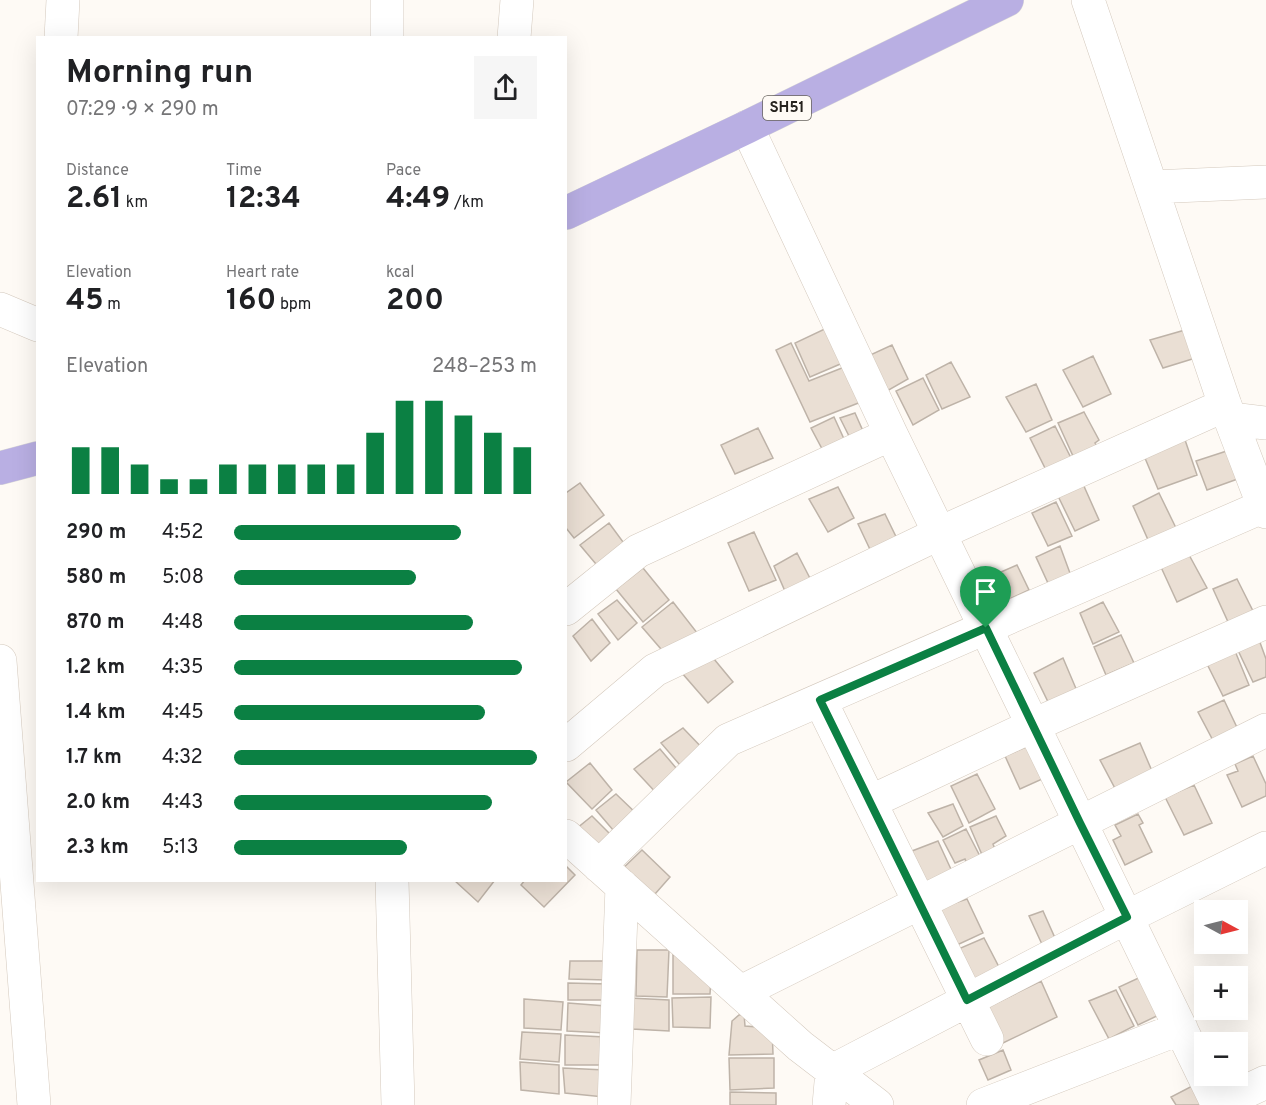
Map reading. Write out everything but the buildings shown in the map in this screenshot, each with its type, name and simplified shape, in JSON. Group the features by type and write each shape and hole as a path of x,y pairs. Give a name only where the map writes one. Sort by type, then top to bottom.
{"main road":[{"name":"SH51","path":"567,213 1007,0"},
{"path":"0,468 36,459"}],"street":[{"path":"61,36 63,0"},
{"path":"387,0 387,36"},
{"path":"514,36 517,0"},
{"path":"614,1105 611,876 728,740 1265,509 1228,412 1088,0"},
{"path":"747,127 891,434 1217,1105 1266,1082"},
{"path":"1152,187 1266,182"},
{"path":"0,309 36,324"},
{"path":"567,744 655,670 940,533 1228,412 1266,423"},
{"path":"567,608 638,551 891,434"},
{"path":"870,802 1034,725 1266,622"},
{"path":"0,661 34,1105"},
{"path":"820,700 987,1040"},
{"path":"741,992 1266,730"},
{"path":"567,837 832,1071 877,1105"},
{"path":"832,1071 1127,917 1266,848"},
{"path":"392,882 398,1105"},
{"path":"983,1105 1181,1028"},
{"path":"829,1105 832,1071"}],"route":[{"path":"986,628 1127,917 967,1000 820,700 986,628"}]}
